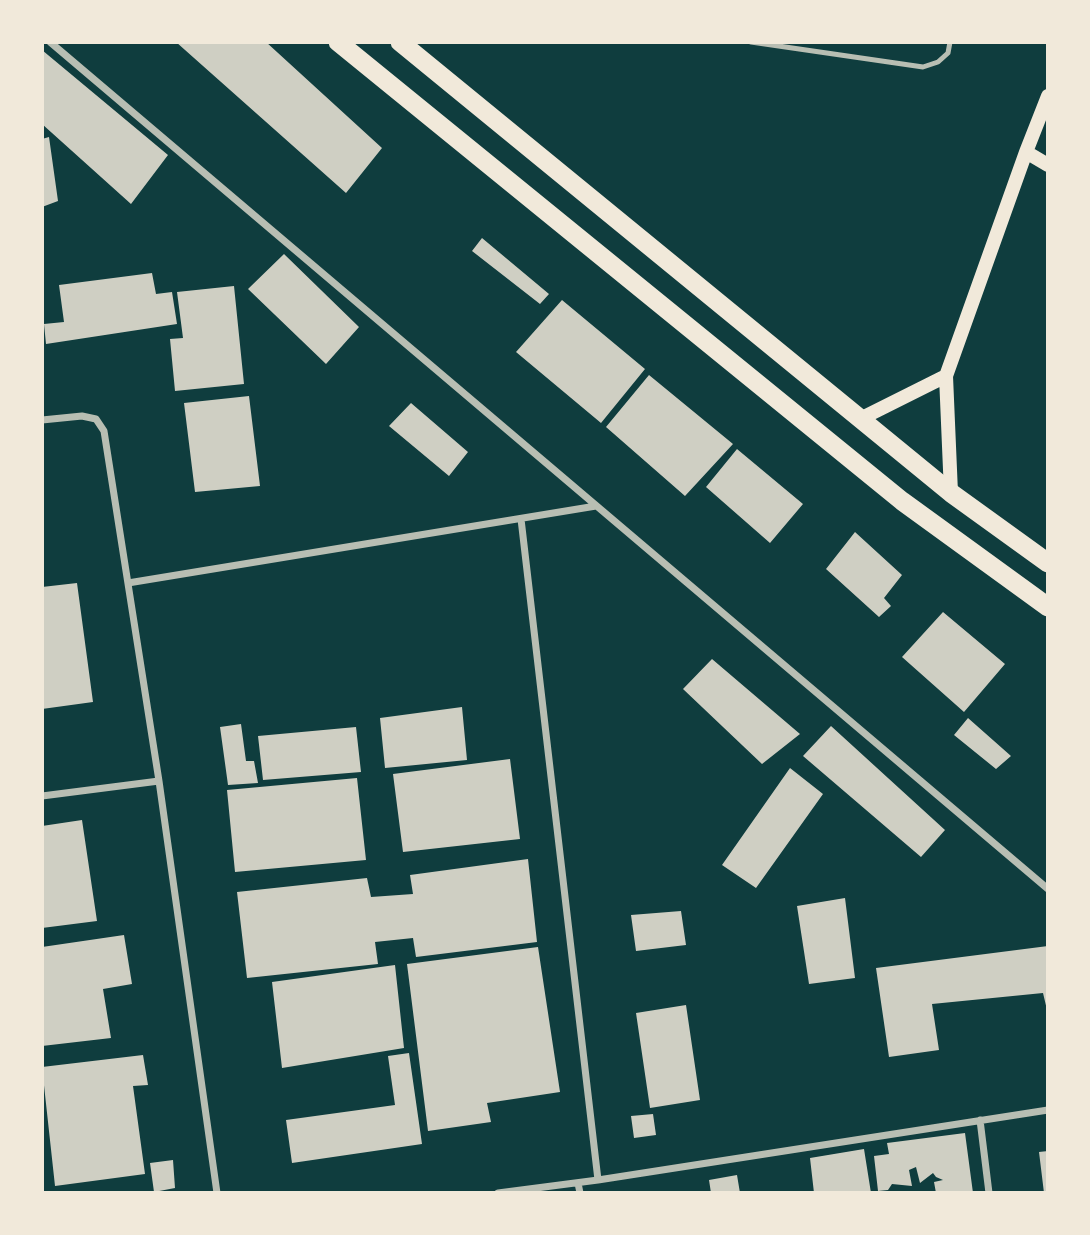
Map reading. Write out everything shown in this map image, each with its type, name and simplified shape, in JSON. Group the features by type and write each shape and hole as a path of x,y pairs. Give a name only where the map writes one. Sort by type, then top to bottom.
{"highway":[{"path":"338,42 902,501 1048,607"},
{"path":"400,42 951,493 1048,563"}],"main road":[{"path":"951,493 946,376 1048,96"},
{"path":"1026,152 1048,165"},
{"path":"860,419 946,376"}],"street":[{"path":"50,42 1048,889"},
{"path":"42,420 82,416 96,419 104,431 159,781 217,1193"},
{"path":"128,583 596,506"},
{"path":"521,519 598,1180"},
{"path":"42,796 159,781"},
{"path":"498,1193 1048,1110"},
{"path":"979,1120 989,1193"},
{"path":"578,1182 580,1193"}],"lane":[{"path":"751,42 923,67 938,62 948,53 950,42"}],"building":[{"path":"176,42 266,42 382,148 346,193"},
{"path":"42,50 168,155 131,204 42,124"},
{"path":"49,137 58,201 42,207 42,139"},
{"path":"482,238 549,294 540,304 472,251"},
{"path":"284,254 359,327 326,364 248,289"},
{"path":"152,273 156,294 172,292 177,324 46,344 44,324 64,322 59,285"},
{"path":"234,286 244,384 175,391 170,339 183,338 177,292"},
{"path":"562,300 645,369 601,423 516,352"},
{"path":"649,375 733,444 685,496 606,427"},
{"path":"249,396 260,486 195,492 184,403"},
{"path":"411,403 468,452 449,476 389,426"},
{"path":"737,449 803,504 770,543 706,487"},
{"path":"855,532 902,575 884,598 891,606 879,617 826,569"},
{"path":"77,583 93,702 42,709 42,587"},
{"path":"943,612 1005,664 964,712 902,657"},
{"path":"712,659 800,734 762,764 683,689"},
{"path":"462,707 467,760 385,768 380,718"},
{"path":"968,718 1011,756 996,769 954,735"},
{"path":"241,724 246,761 254,761 258,783 228,785 220,727"},
{"path":"831,726 945,830 921,857 803,756"},
{"path":"356,727 361,772 263,780 258,736"},
{"path":"510,759 520,839 403,852 393,774"},
{"path":"790,768 823,794 756,888 722,865"},
{"path":"357,778 366,860 235,872 227,790"},
{"path":"82,820 97,921 42,928 42,826"},
{"path":"528,859 537,942 416,957 413,938 375,942 378,964 247,978 237,892 367,878 371,897 413,894 410,875"},
{"path":"845,898 855,978 809,984 797,906"},
{"path":"681,911 686,945 636,951 631,915"},
{"path":"124,935 132,984 103,989 111,1038 42,1046 42,947"},
{"path":"1048,946 1048,1014 1043,993 932,1004 939,1050 889,1057 876,968"},
{"path":"538,947 560,1092 487,1103 491,1122 428,1131 407,964"},
{"path":"395,965 404,1048 282,1068 272,982"},
{"path":"686,1005 700,1100 650,1108 636,1013"},
{"path":"409,1053 422,1144 292,1163 286,1120 395,1105 388,1056"},
{"path":"143,1055 148,1085 133,1086 145,1174 55,1186 42,1067"},
{"path":"653,1114 656,1135 634,1138 631,1116"},
{"path":"965,1133 973,1193 936,1193 934,1182 943,1180 933,1173 920,1183 916,1167 909,1170 912,1186 892,1184 888,1190 878,1191 874,1156 889,1154 887,1143"},
{"path":"864,1149 871,1193 814,1193 810,1158"},
{"path":"1048,1151 1048,1193 1044,1193 1039,1152"},
{"path":"173,1160 175,1188 154,1192 150,1163"},
{"path":"737,1175 740,1193 711,1193 709,1180"}]}
